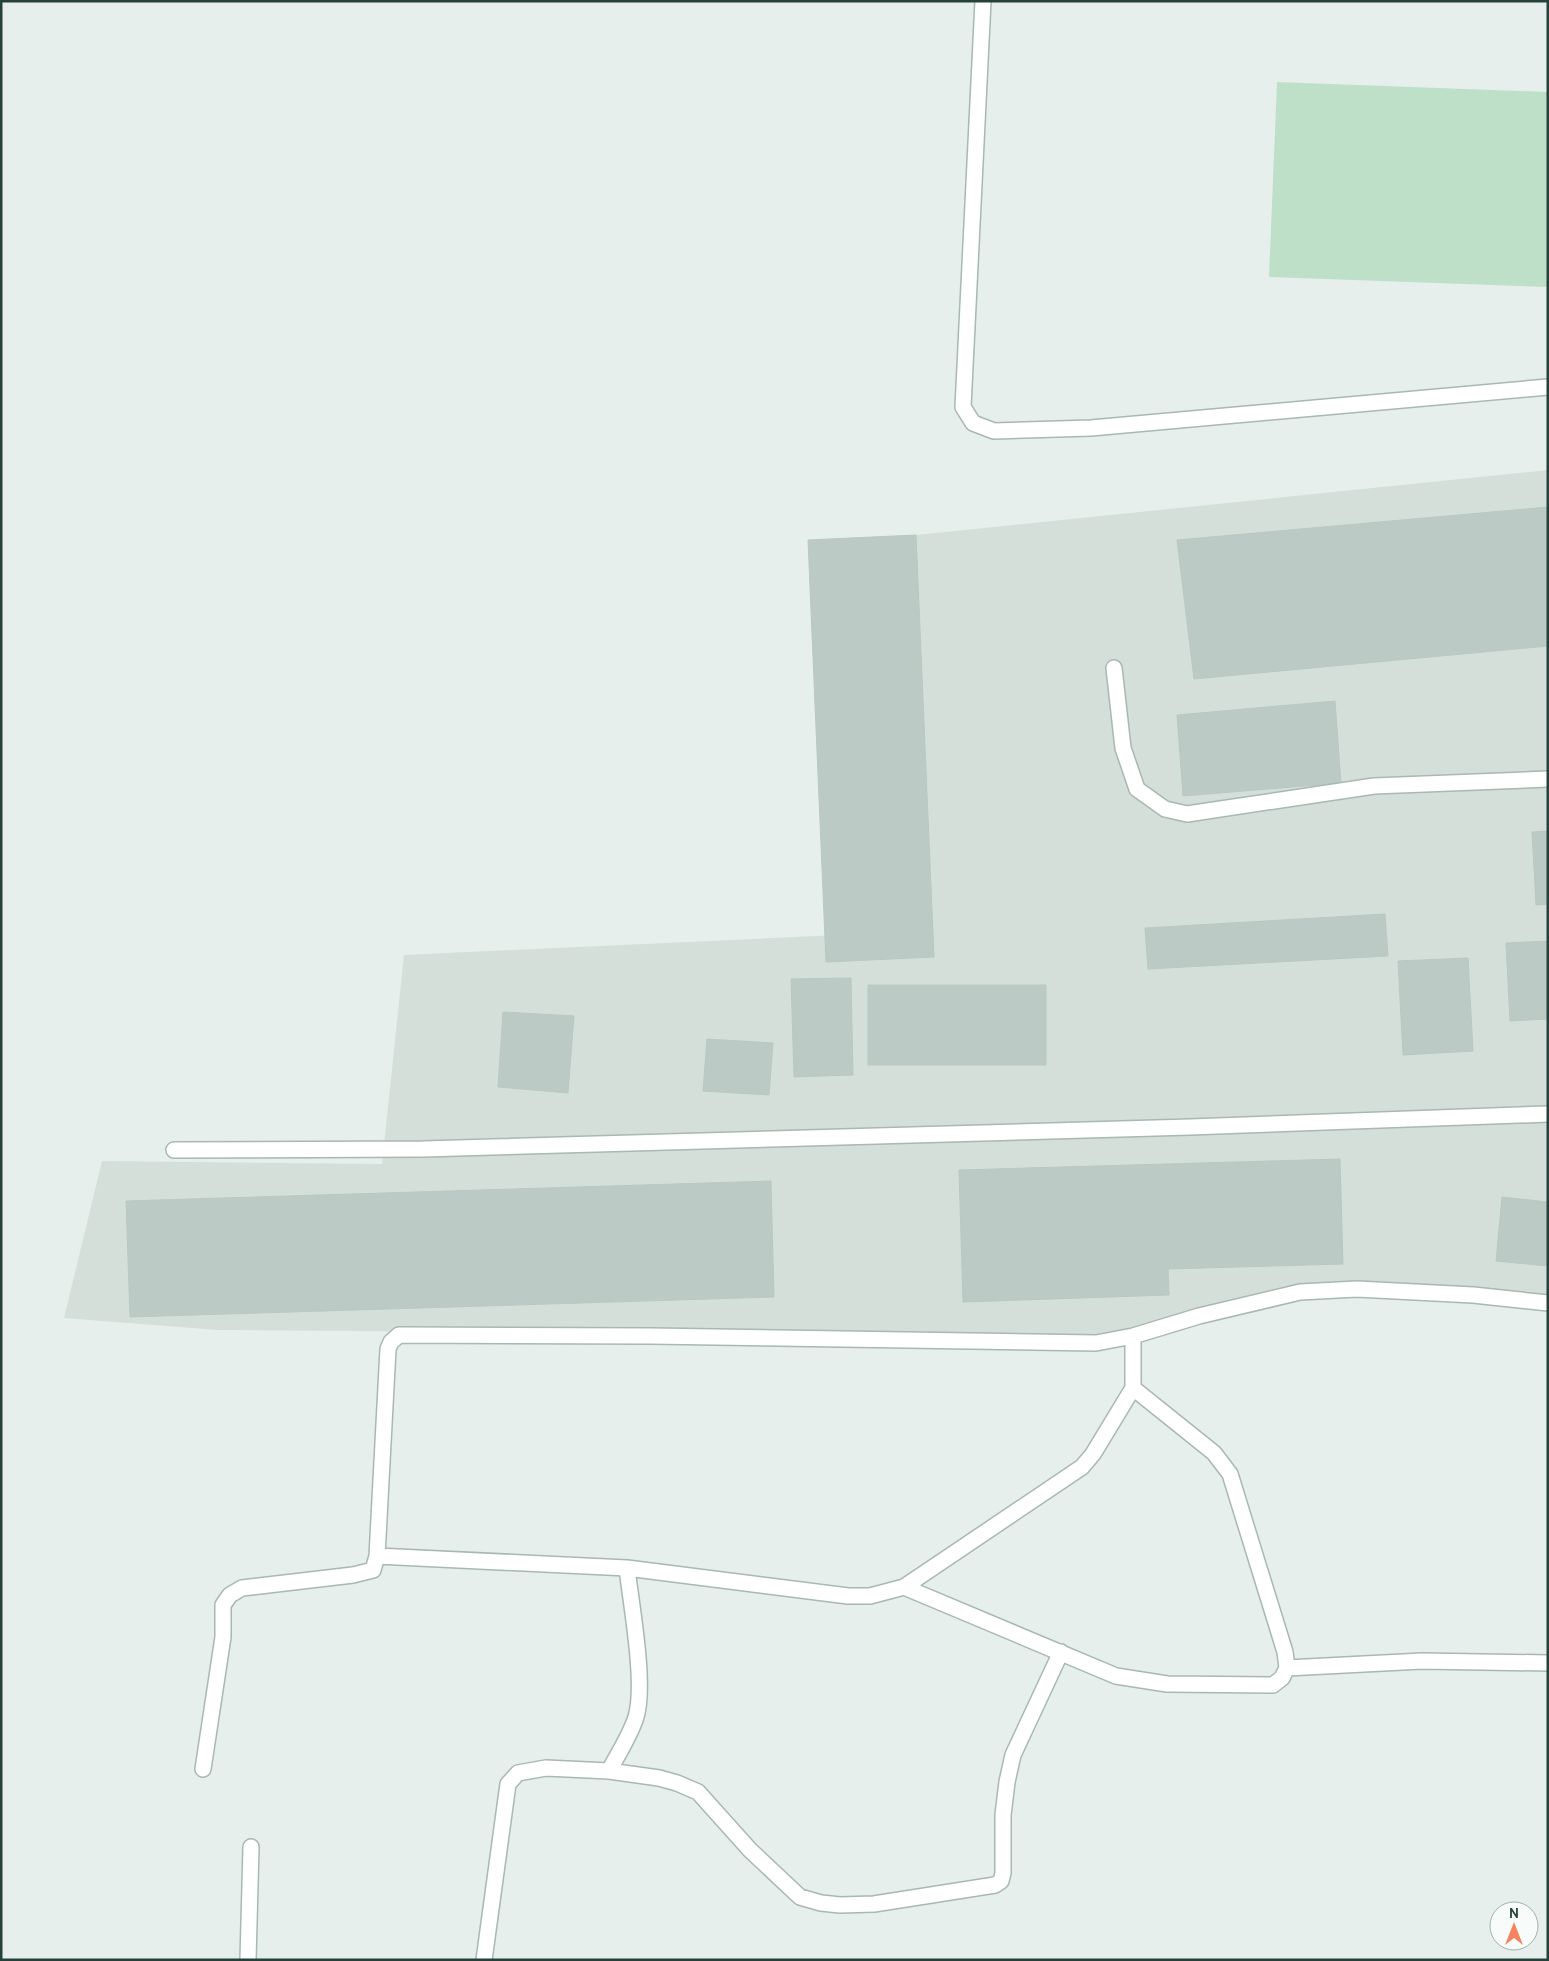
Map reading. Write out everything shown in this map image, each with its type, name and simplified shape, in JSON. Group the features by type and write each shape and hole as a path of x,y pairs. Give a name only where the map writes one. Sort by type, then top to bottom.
{"street":[{"path":"983,1 963,407 973,422 994,432 1091,428 1548,387"},
{"path":"1114,668 1123,748 1137,789 1165,809 1187,814 1374,786 1548,779"},
{"path":"174,1150 433,1149 1190,1127 1548,1114"},
{"path":"203,1769 222,1636 223,1605 230,1595 242,1588 364,1573 373,1570 377,1556 388,1349 391,1342 399,1335 642,1336 1096,1343 1133,1336 1199,1316 1300,1292 1357,1289 1548,1303"},
{"path":"377,1556 627,1568 848,1596 870,1596 904,1587 1082,1467 1093,1454 1133,1388 1133,1336"},
{"path":"904,1587 1116,1676 1167,1684 1273,1685 1282,1678 1288,1668 1285,1652 1230,1474 1214,1453 1133,1388"},
{"path":"609,1771 636,1715 639,1696 638,1666 627,1568"},
{"path":"484,1960 497,1876 508,1784 518,1773 546,1768 609,1771 659,1778 698,1792 750,1850 800,1897 821,1903 840,1905 874,1904 995,1885 1001,1881 1003,1873 1002,1815 1006,1782 1013,1755 1061,1652"},
{"path":"1288,1668 1422,1661 1548,1663"},
{"path":"248,1960 251,1847"}],"shaded area":[{"path":"1548,470 1548,1297 1361,1281 1097,1337 218,1330 64,1318 102,1161 382,1164 404,955 838,935 808,540 916,535"}],"green space":[{"path":"1277,82 1548,92 1548,287 1269,277"}],"building":[{"path":"1548,507 1548,646 1194,679 1177,540"},
{"path":"916,535 934,957 826,962 808,540"},
{"path":"1335,701 1341,783 1183,796 1177,715"},
{"path":"1548,831 1548,904 1536,905 1532,832"},
{"path":"1385,914 1388,956 1148,969 1145,928"},
{"path":"1548,941 1548,1019 1510,1021 1506,943"},
{"path":"1468,958 1473,1051 1403,1055 1398,961"},
{"path":"851,978 853,1075 794,1077 791,979"},
{"path":"868,985 1046,985 1046,1065 868,1065"},
{"path":"503,1012 574,1016 568,1093 498,1087"},
{"path":"707,1039 773,1043 769,1095 703,1091"},
{"path":"1340,1159 1343,1264 1168,1269 1169,1295 963,1302 959,1170"},
{"path":"771,1181 774,1297 130,1317 126,1201"},
{"path":"1502,1197 1548,1202 1548,1266 1496,1261"}]}
